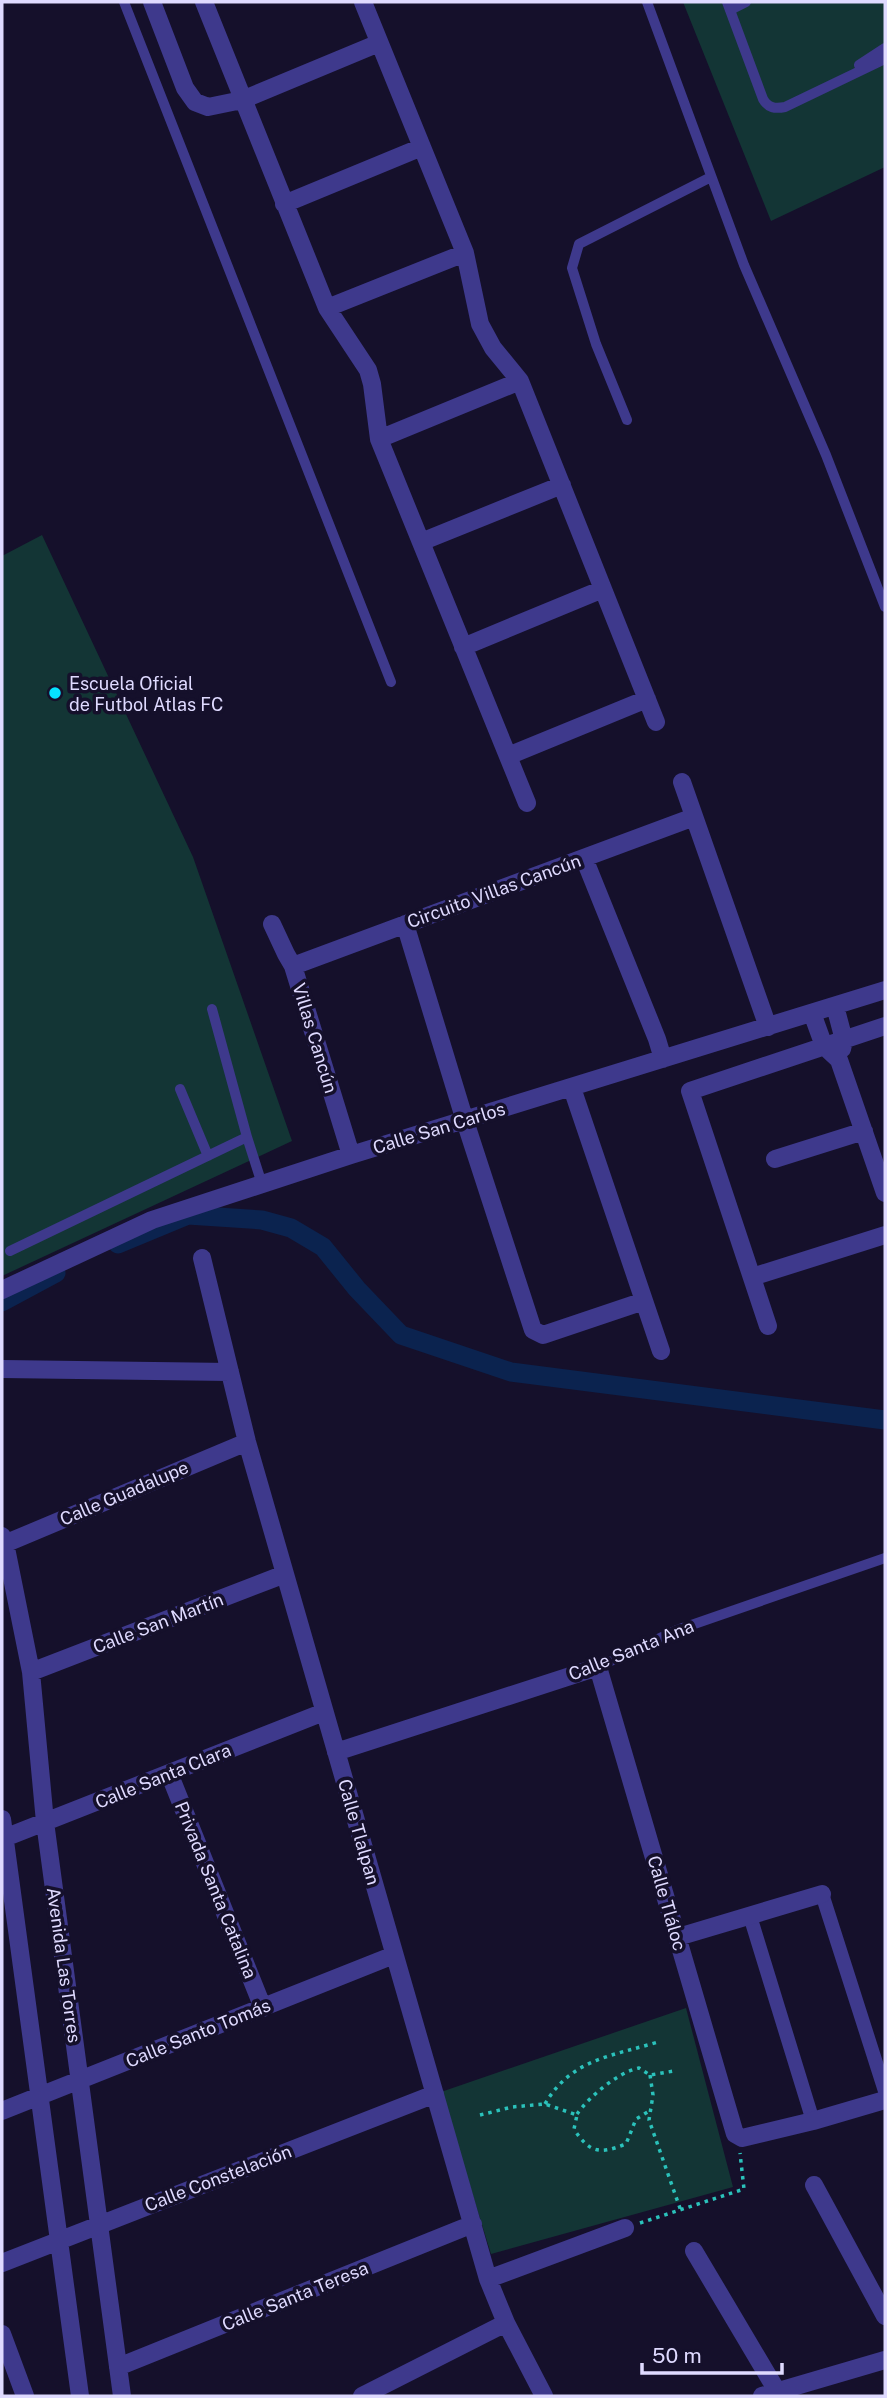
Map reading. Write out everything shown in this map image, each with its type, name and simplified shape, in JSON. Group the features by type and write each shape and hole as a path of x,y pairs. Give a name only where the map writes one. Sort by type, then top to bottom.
{"street":[{"path":"152,2 185,88 195,102 208,107 242,100 379,43"},
{"path":"204,2 327,308 368,370 379,439 527,803"},
{"path":"363,2 466,253 480,324 493,348 520,381 656,722"},
{"path":"284,204 422,147"},
{"path":"327,308 466,253"},
{"path":"379,439 520,381"},
{"path":"421,542 562,485"},
{"path":"463,647 603,589"},
{"path":"508,756 647,699"},
{"path":"682,782 768,1027"},
{"name":"Circuito Villas Cancún","path":"293,966 694,817"},
{"path":"584,858 663,1059"},
{"name":"Villas Cancún","path":"272,924 293,966 351,1155"},
{"path":"405,924 465,1121 535,1332 543,1335 644,1301"},
{"name":"Calle San Carlos","path":"2,1290 152,1220 351,1155 885,990"},
{"path":"835,1006 845,1040 839,1060"},
{"path":"812,1013 824,1046 839,1060 885,1193"},
{"path":"768,1326 690,1091 885,1026"},
{"path":"572,1087 661,1352"},
{"path":"775,1159 864,1131"},
{"path":"752,1277 885,1235"},
{"name":"Calle Tlalpan","path":"202,1258 247,1442 488,2279 506,2323 544,2396"},
{"path":"2,1369 230,1372"},
{"name":"Calle Guadalupe","path":"3,1542 247,1442"},
{"name":"Avenida Las Torres","path":"3,1542 32,1672 45,1822 121,2396"},
{"name":"Calle San Martín","path":"32,1672 285,1574"},
{"name":"Calle Santa Ana","path":"336,1752 598,1667"},
{"name":"Calle Tláloc","path":"598,1667 710,2055 733,2129 738,2137"},
{"name":"Calle Santa Clara","path":"3,1839 324,1712"},
{"name":"Privada Santa Catalina","path":"169,1773 262,2008"},
{"path":"2,1819 80,2396"},
{"path":"678,1937 822,1894 885,2091"},
{"path":"750,1916 813,2121"},
{"name":"Calle Santo Tomás","path":"2,2111 394,1955"},
{"name":"Calle Constelación","path":"2,2263 435,2094"},
{"path":"738,2137 813,2121 885,2100"},
{"path":"814,2185 885,2316"},
{"name":"Calle Santa Teresa","path":"118,2367 472,2224"},
{"path":"488,2279 625,2228"},
{"path":"694,2251 773,2395 885,2360"},
{"path":"362,2396 506,2323"},
{"path":"2,2334 25,2396"}],"lane":[{"path":"124,2 391,682"},
{"path":"647,2 744,265 826,455 885,607"},
{"path":"747,2 729,6 766,104 776,109 885,59"},
{"path":"833,82 885,48"},
{"path":"627,421 596,344 572,268 579,244 711,177"},
{"path":"212,1009 262,1184"},
{"path":"180,1089 208,1156"},
{"path":"10,1251 247,1137"},
{"name":"Calle Santa Ana","path":"598,1667 677,1630 885,1558"}],"path":[{"path":"545,2104 555,2087 583,2064 658,2042"},
{"path":"651,2110 636,2119 626,2144 608,2151 595,2150 581,2141 574,2129 577,2115 588,2099 625,2071 639,2068 650,2076 653,2095 651,2110 649,2120 681,2211"},
{"path":"650,2076 674,2071"},
{"path":"480,2115 512,2107 545,2104 577,2115"},
{"path":"625,2228 744,2189 738,2137"}],"green space":[{"path":"683,2 885,2 885,167 771,221"},
{"path":"42,535 193,857 292,1141 2,1276 2,556"},
{"path":"686,2008 733,2187 491,2254 441,2092"}],"waterway":[{"path":"118,1244 188,1215 262,1220 291,1228 323,1247 357,1289 401,1335 511,1372 885,1420"},
{"path":"2,1302 56,1273"}],"place":[{"name":"Escuela Oficial de Futbol Atlas FC","path":"55,693"}]}
